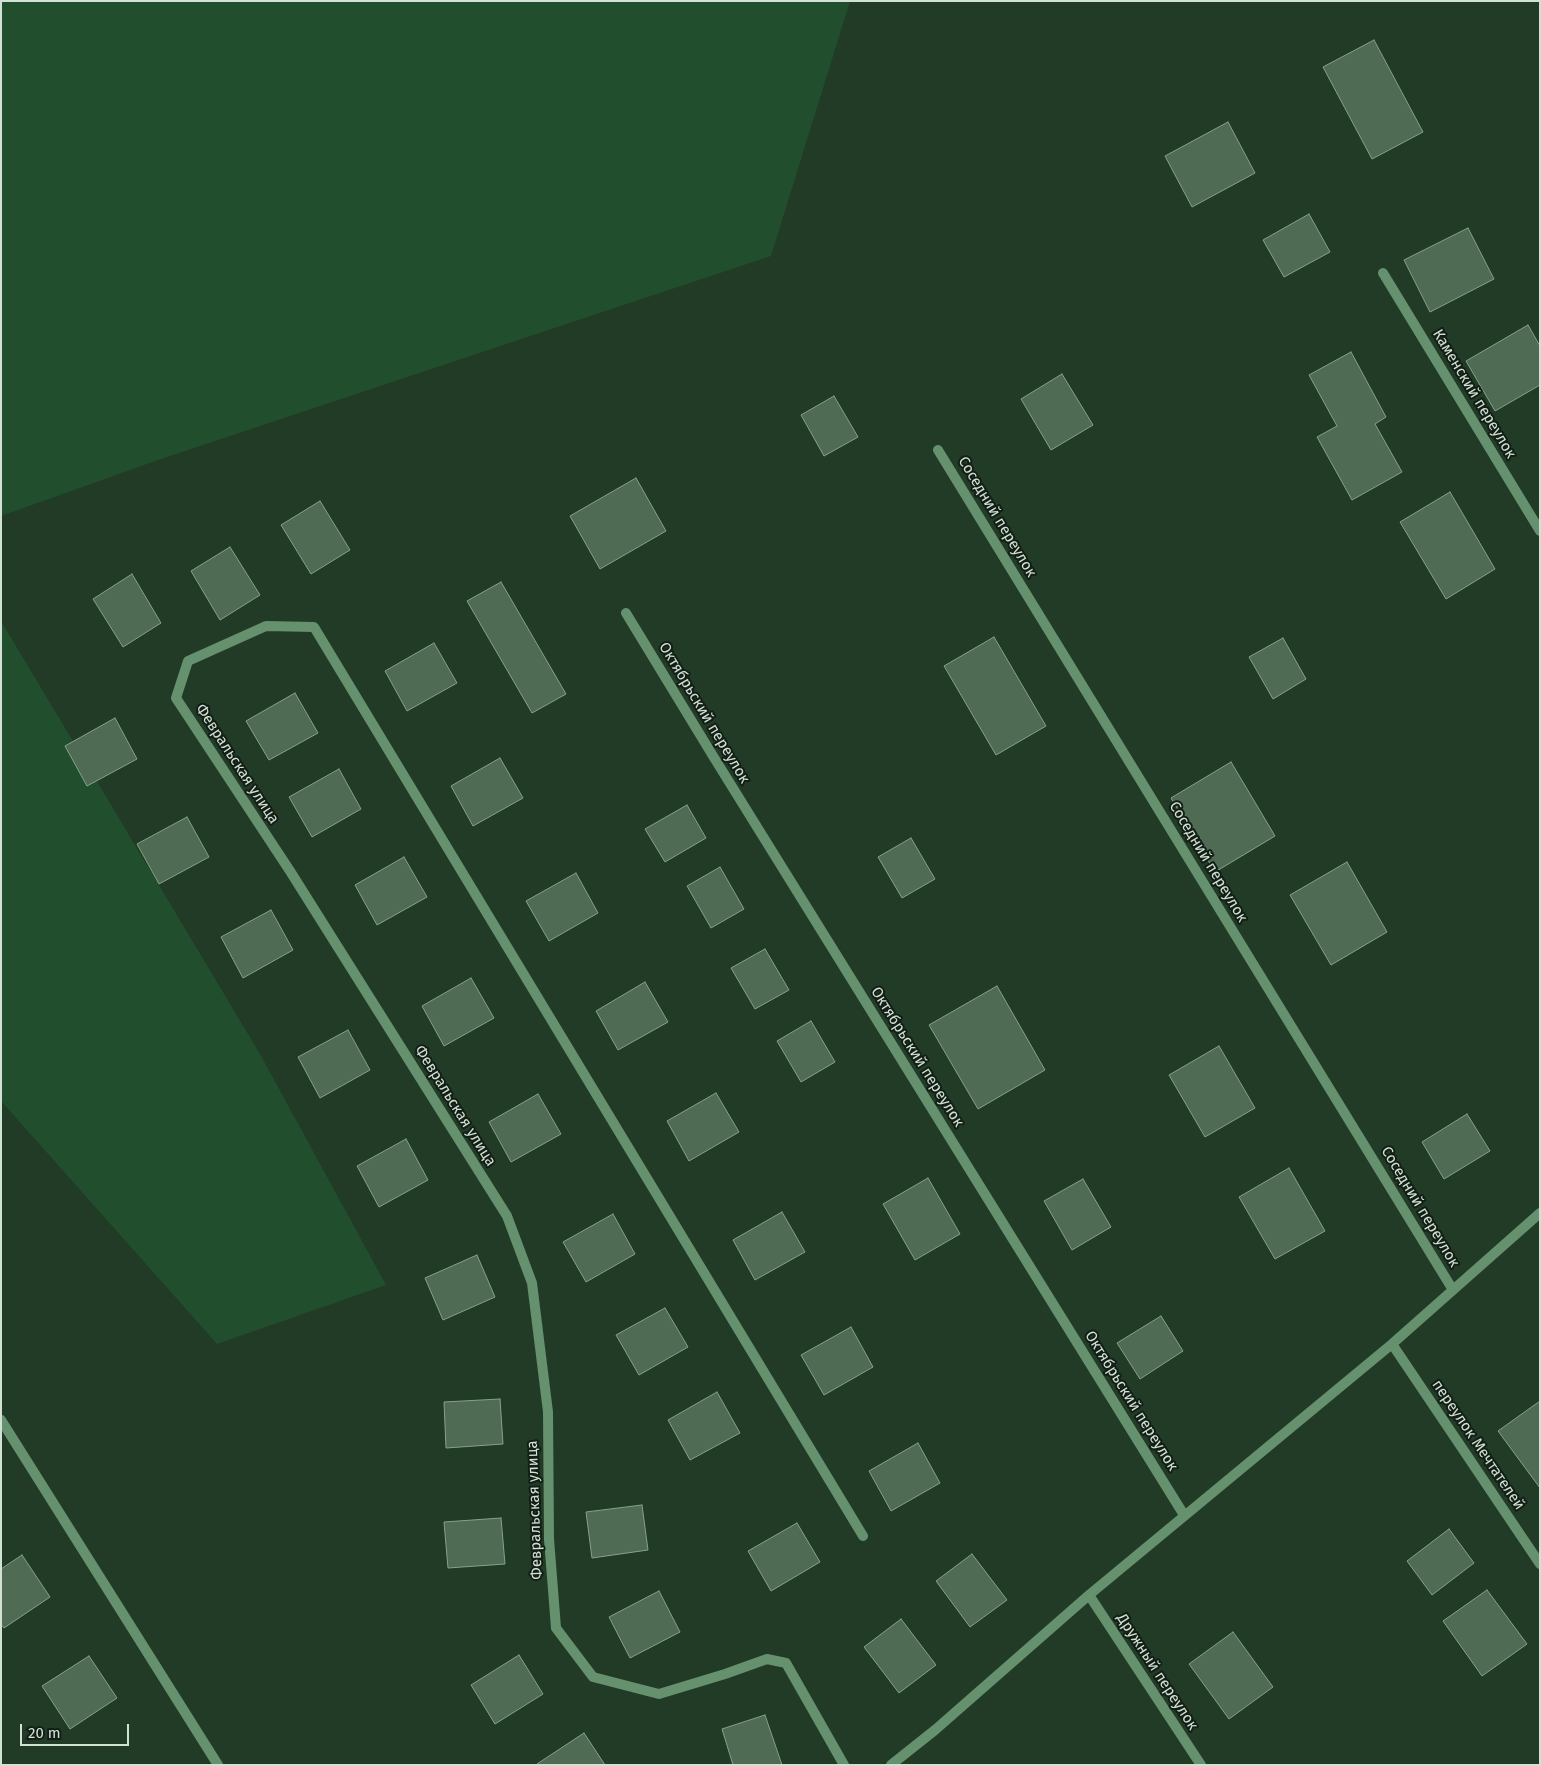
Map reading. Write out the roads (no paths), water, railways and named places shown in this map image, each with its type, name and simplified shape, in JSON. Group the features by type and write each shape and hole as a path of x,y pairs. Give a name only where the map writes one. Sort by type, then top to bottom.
{"street":[{"name":"Каменский переулок","path":"1383,273 1540,531"},
{"name":"Соседний переулок","path":"938,450 1453,1290"},
{"name":"Октябрьский переулок","path":"626,613 1184,1516"},
{"name":"Февральская улица","path":"844,1765 786,1663 767,1659 659,1694 593,1677 556,1628 549,1538 548,1412 532,1283 506,1216 290,871 176,698 188,661 266,626 314,627 862,1536"},
{"path":"891,1765 935,1730 1089,1595 1392,1344 1540,1213"},
{"name":"переулок Мечтателей","path":"1392,1344 1540,1564"},
{"path":"1,1420 218,1765"},
{"name":"Дружный переулок","path":"1089,1595 1201,1765"}]}
